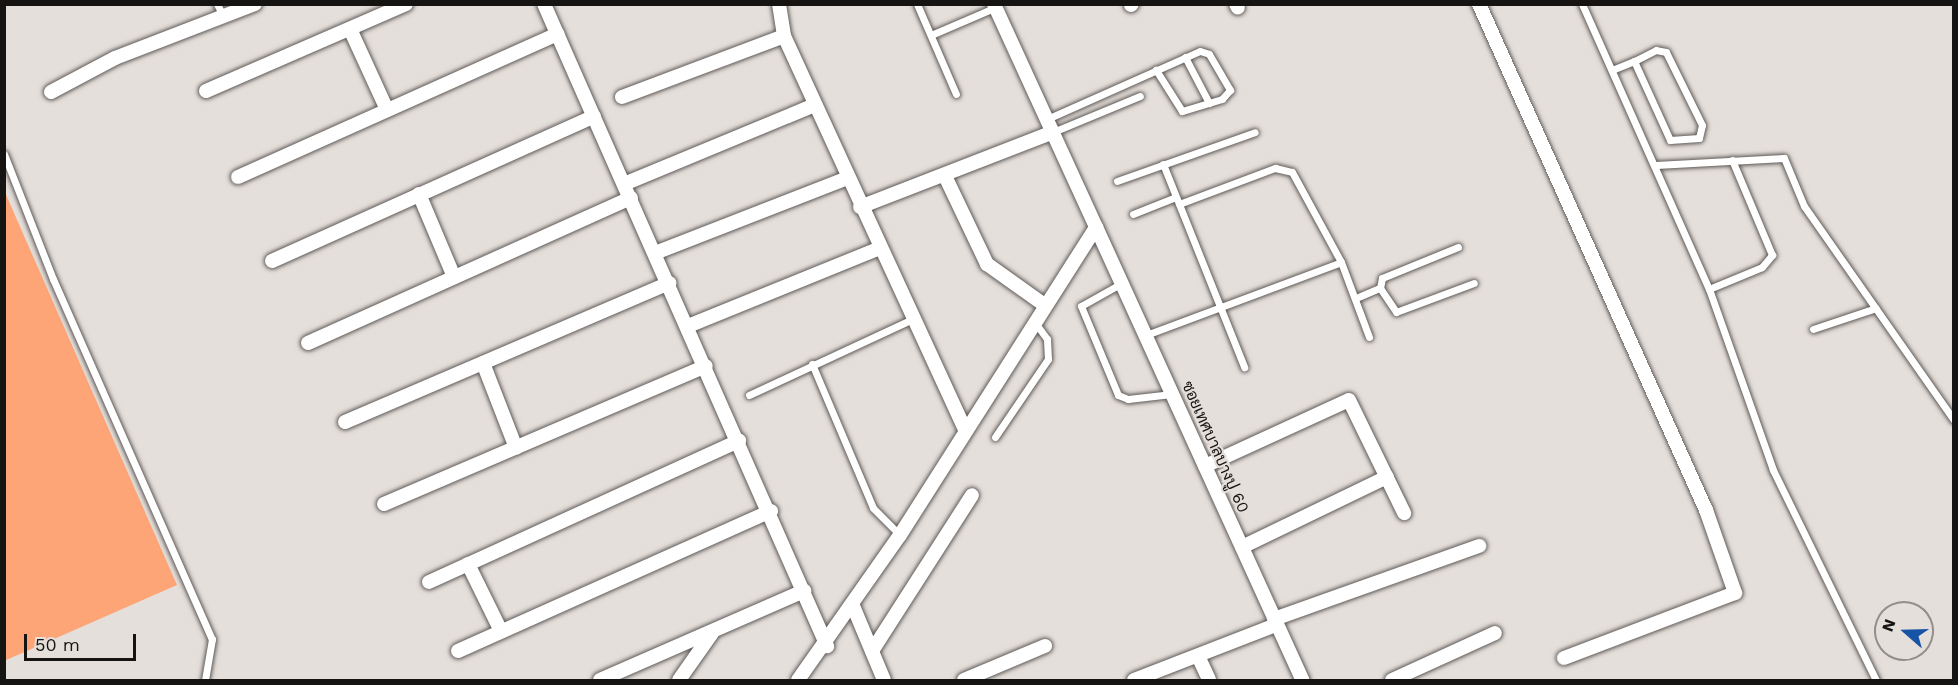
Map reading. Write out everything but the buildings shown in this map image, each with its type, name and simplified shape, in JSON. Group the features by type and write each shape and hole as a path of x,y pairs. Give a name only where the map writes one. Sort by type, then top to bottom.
{"street":[{"path":"51,92 115,58 224,18 255,4"},
{"path":"206,91 406,4"},
{"path":"544,4 771,511 827,646"},
{"path":"780,4 784,36 860,207 965,430"},
{"path":"1479,4 1706,510 1735,593 1564,658"},
{"name":"ซอยเทศบาลบางปู 60","path":"995,6 1302,681"},
{"path":"350,29 387,110"},
{"path":"238,177 557,34"},
{"path":"622,98 784,36"},
{"path":"624,184 815,105"},
{"path":"272,261 594,116"},
{"path":"860,207 945,176 1050,126"},
{"path":"945,176 987,264 1042,304"},
{"path":"655,253 848,178"},
{"path":"419,194 454,278"},
{"path":"308,343 631,198"},
{"path":"798,681 827,646 900,535 1042,304 1096,227"},
{"path":"688,326 880,248"},
{"path":"345,422 669,284"},
{"path":"483,363 516,448"},
{"path":"384,504 706,366"},
{"path":"1205,466 1349,400 1404,513"},
{"path":"429,582 739,441"},
{"path":"1242,547 1387,477"},
{"path":"872,651 972,495"},
{"path":"458,651 771,511"},
{"path":"1134,681 1275,622 1479,546"},
{"path":"468,564 501,631"},
{"path":"600,681 804,591"},
{"path":"853,606 884,681"},
{"path":"679,681 712,633"},
{"path":"1392,681 1495,633"},
{"path":"964,681 1045,646"},
{"path":"1198,656 1209,681"}],"lane":[{"path":"218,4 224,18"},
{"path":"917,4 956,94"},
{"path":"1582,4 1656,165 1709,289 1773,470 1876,681"},
{"path":"931,35 995,6"},
{"path":"1050,126 1156,70 1205,50 1228,84 1228,95 1209,103 1178,110 1156,70"},
{"path":"1612,70 1656,50 1666,52 1702,125 1699,138 1670,140 1634,61"},
{"path":"1185,57 1209,103"},
{"path":"1050,126 1140,96"},
{"path":"1117,181 1255,132"},
{"path":"4,154 53,279 212,639 205,681"},
{"path":"1656,165 1784,158 1804,206 1953,420"},
{"path":"1709,289 1762,267 1772,255 1732,160"},
{"path":"1163,164 1244,367"},
{"path":"1133,214 1284,168 1300,181 1341,262 1369,337"},
{"path":"1458,247 1382,278 1380,288 1396,312 1474,283"},
{"path":"1146,335 1341,262"},
{"path":"1122,283 1081,306 1118,395 1128,399 1172,394"},
{"path":"1356,298 1380,288"},
{"path":"1813,329 1876,308"},
{"path":"995,438 1048,359 1047,339 1033,319"},
{"path":"749,396 812,364 913,320"},
{"path":"812,364 873,508 900,535"}]}
